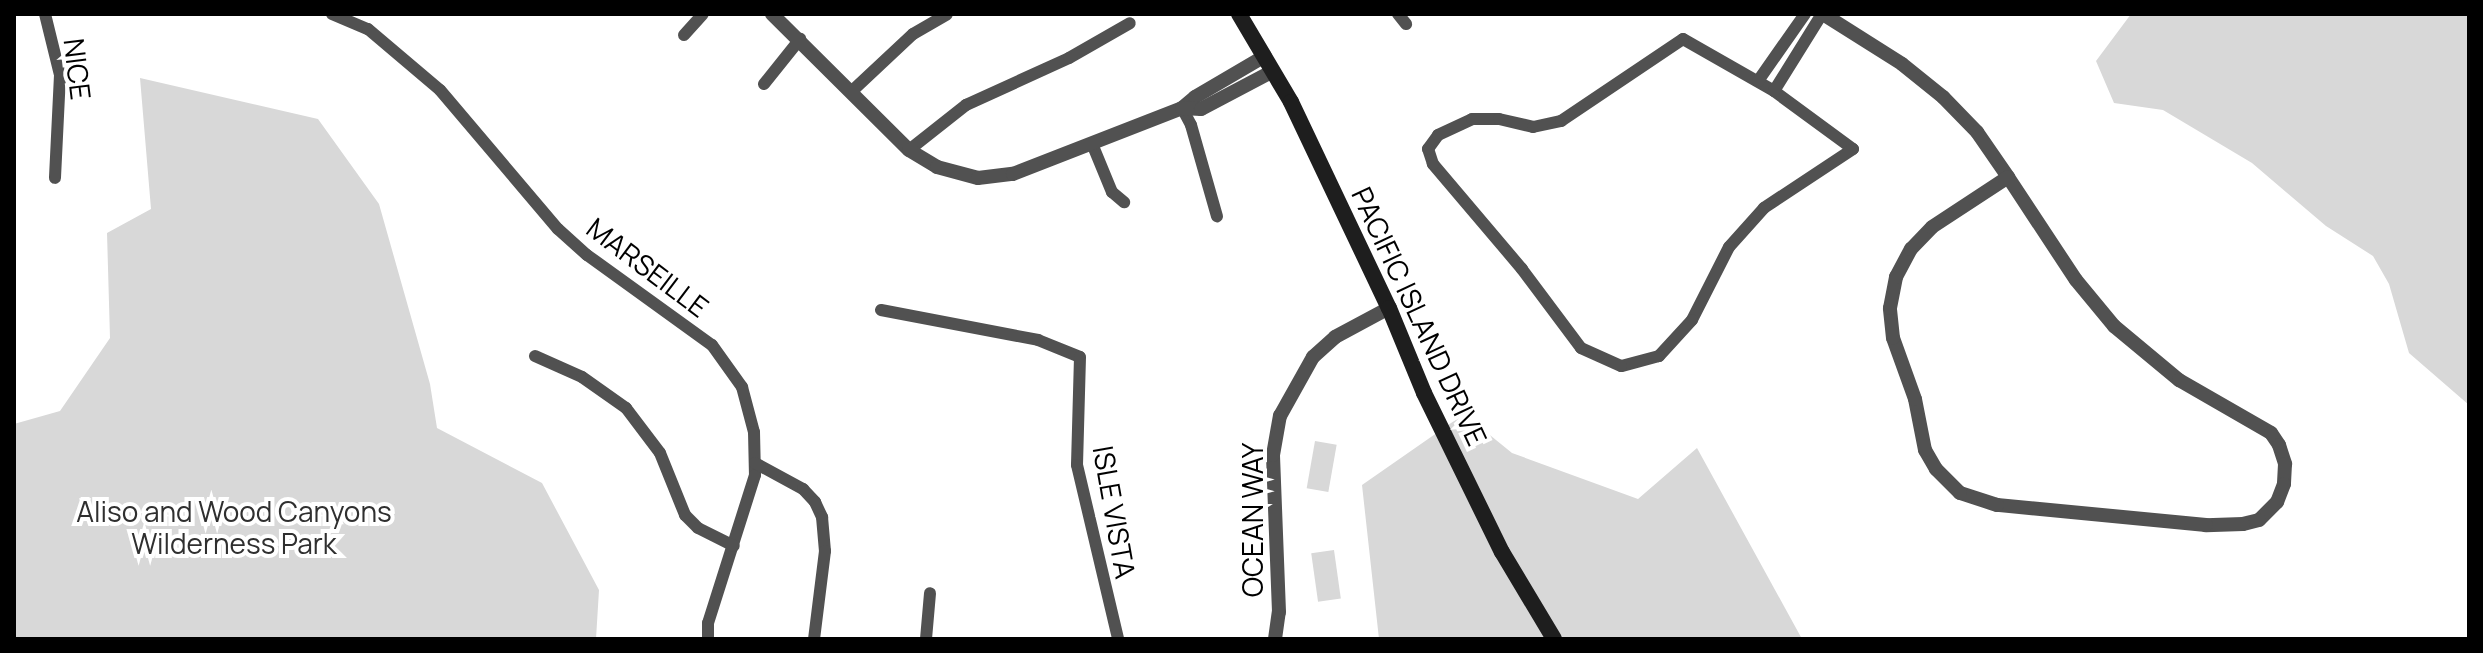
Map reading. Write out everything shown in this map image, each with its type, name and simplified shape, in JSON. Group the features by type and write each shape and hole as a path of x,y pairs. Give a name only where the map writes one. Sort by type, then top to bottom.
{"main road":[{"name":"PACIFIC ISLAND DRIVE","path":"1239,14 1269,64 1389,308 1424,393 1502,552 1554,639"}],"street":[{"name":"NICE","path":"45,14 60,75 55,178"},
{"name":"MARSEILLE","path":"332,14 368,29 440,90 558,229 587,255 712,345 742,387 754,432 755,463 748,503 708,623 708,639"},
{"path":"684,35 703,14"},
{"path":"851,92 913,34 947,14"},
{"path":"1758,81 1805,14"},
{"path":"1774,91 1823,14 1902,64 1943,97 1977,132 2008,177 2076,280 2114,326 2179,380 2271,433 2285,464 2284,484 2277,502 2259,520 2243,524 2206,525 1983,502 1950,485 1925,450 1915,399 1893,338 1890,308 1893,292 1896,277 1911,249 1932,227 2008,177"},
{"path":"782,17 909,150 937,167 978,178 1013,174 1093,146 1182,108 1201,109 1269,64"},
{"path":"909,150 966,105 1069,58 1130,23"},
{"path":"764,84 800,39"},
{"path":"1683,39 1758,81 1853,149 1764,208 1729,247 1692,320 1659,356 1621,366 1581,348 1522,269 1433,164 1428,149 1438,135 1472,119 1499,119 1533,127 1561,121 1683,39"},
{"path":"1182,108 1191,125 1217,216"},
{"path":"1093,146 1112,192 1124,202"},
{"name":"OCEAN WAY","path":"1275,639 1279,612 1273,455 1280,416 1313,357 1335,337 1389,308"},
{"name":"ISLE VISTA","path":"881,310 1038,340 1080,357 1077,465 1118,639"},
{"path":"535,356 582,377 626,408 660,453 685,515 698,528 734,546"},
{"path":"755,463 803,489 815,502 822,517 825,551 814,639"},
{"path":"926,639 930,593"}],"green space":[{"path":"2131,14 2469,14 2469,405 2409,353 2389,284 2373,256 2326,226 2252,163 2163,110 2114,103 2096,61"},
{"name":"Aliso and Wood Canyons Wilderness Park","path":"140,78 318,119 379,204 430,384 437,428 542,483 599,590 596,639 14,639 14,424 60,411 110,338 107,233 151,209"},
{"path":"1464,414 1512,453 1638,499 1697,448 1802,639 1379,639 1362,485"},
{"path":"1315,441 1337,445 1328,492 1307,488"},
{"path":"1334,550 1341,599 1318,602 1311,553"}]}
